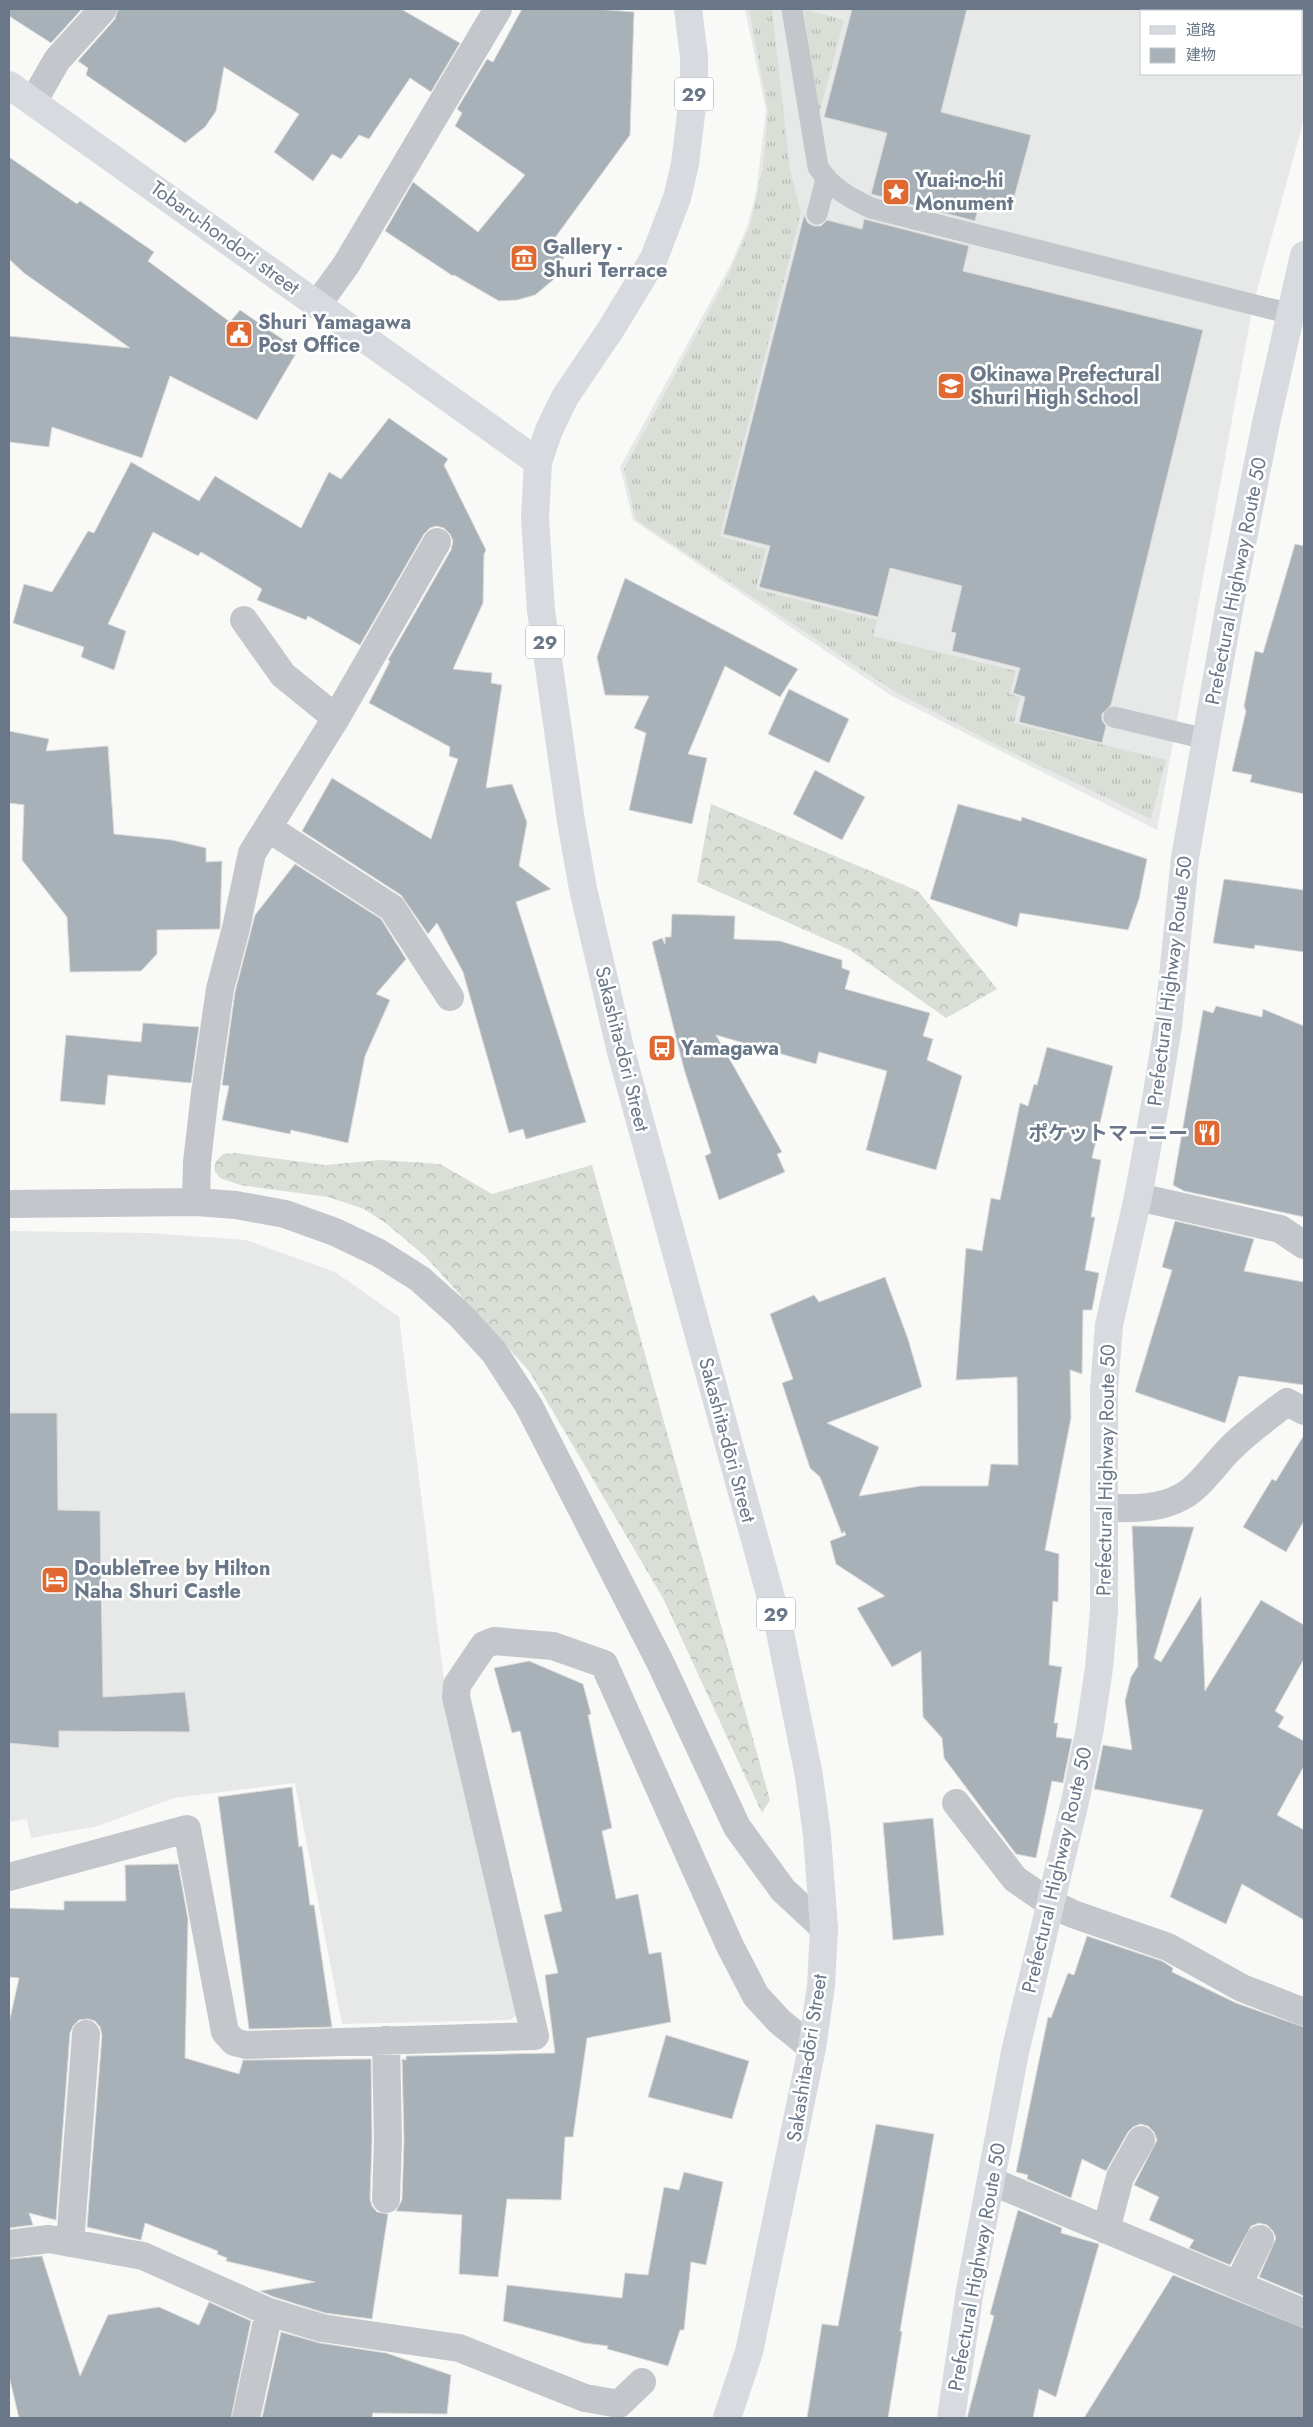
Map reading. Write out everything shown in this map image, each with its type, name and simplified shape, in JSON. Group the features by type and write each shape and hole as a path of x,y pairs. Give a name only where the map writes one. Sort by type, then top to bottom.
{"main road":[{"name":"29","path":"538,462 549,430 565,397 611,329 654,258 677,198 688,144 694,90 694,56 688,9"},
{"name":"Tobaru-hondori street","path":"9,85 538,462"},
{"name":"Prefectural Highway Route 50","path":"951,2418 970,2290 1016,2052 1076,1797 1099,1668 1104,1610 1105,1357 1109,1325 1138,1197 1168,1026 1185,858 1206,739 1264,433 1304,255"},
{"name":"Sakashita-dōri Street","path":"538,462 535,518 541,611 571,821 584,889 620,1048 779,1627 810,1786 817,1835 824,1928 821,1986 812,2048 751,2343 727,2418"}],"street":[{"path":"32,102 57,60 103,9"},
{"path":"317,305 346,265 498,9"},
{"path":"196,1202 205,1093 220,989 252,854 336,718 437,542"},
{"path":"244,620 283,675 336,718"},
{"path":"268,828 392,908 450,997"},
{"path":"1138,1197 1280,1229 1304,1245"},
{"path":"9,1204 196,1202 236,1204 285,1214 335,1232 379,1253 420,1279 460,1315 494,1352 529,1406 660,1662 737,1827 783,1890 824,1928"},
{"path":"1105,1507 1125,1509 1161,1505 1180,1497 1193,1489 1234,1445 1287,1402 1304,1411"},
{"path":"9,1877 187,1829 225,2032 234,2042 246,2045 535,2036 456,1697 457,1684 484,1645 494,1641 554,1646 604,1664 730,1946 756,1996 779,2021 812,2048"},
{"path":"956,1804 1016,1879 1050,1903 1073,1914 1168,1947 1242,1988 1304,2012"},
{"path":"70,2243 86,2034"},
{"path":"386,2040 388,2140 386,2199"},
{"path":"1106,2230 1120,2177 1141,2140"},
{"path":"991,2181 1304,2313"},
{"path":"9,2244 49,2239 143,2256 269,2312 322,2328 459,2348 585,2398 619,2404 642,2382"},
{"path":"1238,2286 1260,2239"},
{"path":"246,2418 269,2312"}],"lane":[{"path":"792,9 818,167 826,179 839,190 871,208 1291,314"},
{"path":"818,214 826,179"},
{"path":"1114,717 1206,739"}],"shaded area":[{"name":"Okinawa Prefectural Shuri High School","path":"745,9 1304,9 1304,119 1253,305 1157,830 892,696 633,520 620,467 731,264 747,227 756,193 766,110"},
{"path":"9,1231 149,1233 246,1240 335,1272 399,1317 444,1680 523,2010 510,2020 342,2024 295,1783 174,1798 98,1826 31,1838 27,1819 9,1822"}],"green space":[{"path":"749,9 772,9 790,170 801,212 720,536 766,549 756,589 877,620 873,636 1016,671 1010,694 1020,697 1014,723 1166,760 1151,819 1003,748 894,691 636,520 624,469 726,280 750,226 763,166 768,111"},
{"path":"804,9 844,20 818,118"},
{"path":"711,804 918,891 997,989 946,1018 850,950 697,882"},
{"path":"236,1153 325,1165 381,1160 440,1164 492,1194 592,1165 770,1800 762,1813 663,1598 529,1371 425,1256 387,1224 364,1209 328,1197 240,1185 220,1178 214,1170 216,1161 223,1154"}],"building":[{"path":"9,9 82,9 51,43 9,16"},
{"path":"118,9 401,9 460,43 431,92 410,78 369,139 359,135 341,159 332,154 313,181 274,152 299,114 224,67 216,111 205,127 185,143 86,75 88,68 78,61 115,19"},
{"path":"522,9 597,9 634,12 630,135 554,239 568,248 553,280 535,295 517,300 499,301 453,276 385,231 413,182 478,232 525,175 455,126 462,113 457,109 487,59 493,62"},
{"path":"852,9 967,9 941,112 1031,135 1010,213 979,205 975,221 871,194 887,133 824,117"},
{"path":"9,157 77,204 80,201 154,252 148,261 230,322 240,310 298,350 257,420 170,376 142,458 52,427 49,447 9,442 9,336 130,348 24,273 9,259"},
{"path":"804,215 808,223 814,226 821,226 827,220 862,229 864,219 969,246 963,271 1203,330 1111,705 1102,714 1102,720 1106,726 1102,743 1019,722 1025,697 1013,693 1020,668 952,651 956,633 951,632 962,586 890,568 878,617 759,587 770,546 723,534"},
{"path":"389,418 448,459 444,465 486,550 484,554 483,603 453,669 492,673 491,683 502,685 486,788 512,784 527,822 519,866 551,889 516,902 586,1122 526,1139 523,1129 509,1133 463,972 437,923 428,934 401,895 302,831 332,778 431,839 458,759 449,756 450,747 369,703 390,661 388,660 451,550 453,541 450,534 444,528 436,526 430,528 424,534 360,645 308,616 306,620 257,600 262,589 201,552 198,556 153,532 108,624 126,631 114,670 81,657 84,647 13,623 24,584 52,592 88,531 94,533 131,462 199,501 215,476 301,528 329,472 341,479"},
{"path":"1295,544 1304,546 1304,794 1250,782 1252,775 1232,771 1246,711 1244,706 1255,651 1263,653"},
{"path":"625,578 798,669 780,697 725,666 688,754 707,758 692,824 629,810 646,733 634,728 649,696 605,695 597,657"},
{"path":"789,689 849,719 829,763 768,734"},
{"path":"9,731 49,739 46,751 108,746 114,834 172,840 206,848 206,862 222,861 220,929 157,930 157,954 141,971 70,972 67,917 22,860 24,805 9,803"},
{"path":"815,770 865,797 842,840 793,814"},
{"path":"958,804 1021,821 1022,817 1147,859 1139,899 1128,930 1020,913 1017,927 930,899"},
{"path":"295,864 381,919 406,959 376,994 390,1000 365,1056 348,1143 291,1130 290,1134 222,1120 229,1086 222,1085 235,992 255,915"},
{"path":"1224,879 1304,890 1304,952 1255,945 1254,949 1213,943"},
{"path":"672,914 735,916 734,939 780,941 842,960 842,968 850,971 845,989 930,1013 923,1036 933,1039 927,1060 962,1076 936,1170 866,1150 887,1071 819,1052 816,1064 716,1035 782,1152 777,1154 785,1172 719,1200 705,1156 711,1153 684,1069 652,942 662,938 665,944 665,937 671,937"},
{"path":"1216,1006 1262,1017 1263,1009 1304,1026 1304,1217 1184,1191 1173,1185 1203,1010 1213,1013"},
{"path":"143,1023 199,1027 191,1083 108,1075 105,1105 60,1101 66,1035 141,1042"},
{"path":"1047,1047 1113,1066 1092,1158 1101,1160 1091,1217 1095,1217 1085,1270 1099,1273 1092,1310 1083,1310 1082,1374 1070,1370 1071,1418 1045,1550 1059,1554 1058,1602 1053,1601 1049,1665 1062,1667 1054,1723 1058,1723 1056,1737 1072,1739 1063,1783 1052,1781 1036,1858 1016,1854 944,1758 942,1738 923,1717 921,1651 892,1667 857,1608 885,1596 836,1564 830,1541 846,1535 844,1531 842,1534 820,1477 810,1468 782,1383 793,1379 770,1314 814,1295 819,1302 885,1277 908,1339 922,1387 827,1423 879,1447 859,1496 921,1486 988,1486 991,1464 1018,1465 1017,1377 956,1380 966,1248 982,1251 991,1198 1000,1200 1020,1103 1028,1106 1034,1084 1037,1085"},
{"path":"1175,1221 1254,1239 1244,1271 1304,1282 1304,1385 1239,1376 1225,1423 1135,1392 1172,1270 1162,1267"},
{"name":"DoubleTree by Hilton Naha Shuri Castle","path":"9,1413 57,1413 58,1510 100,1511 103,1697 185,1692 190,1732 59,1731 59,1748 9,1743"},
{"path":"1304,1435 1304,1521 1286,1552 1243,1527 1272,1479 1276,1481"},
{"path":"1132,1526 1194,1527 1154,1658 1161,1662 1201,1596 1205,1691 1261,1600 1304,1625 1304,1659 1275,1711 1284,1717 1278,1727 1304,1741 1304,1766 1277,1815 1304,1830 1304,1920 1242,1884 1226,1924 1170,1897 1203,1810 1094,1789 1103,1745 1132,1750 1125,1701 1131,1677 1138,1666"},
{"path":"529,1661 583,1684 591,1714 588,1715 612,1828 602,1831 616,1899 638,1894 649,1954 661,1952 671,2022 587,2038 573,2137 565,2137 561,2200 507,2199 498,2277 459,2274 462,2215 396,2211 402,2200 404,2140 402,2059 406,2060 406,2056 555,2053 545,1975 558,1973 544,1915 562,1911 520,1731 512,1733 494,1668"},
{"path":"292,1787 299,1847 302,1846 310,1905 314,1905 332,2027 249,2029 218,1797"},
{"path":"933,1818 944,1935 893,1940 883,1823"},
{"path":"178,1864 188,1919 185,2058 239,2074 243,2060 371,2059 372,2140 370,2199 372,2206 377,2212 388,2214 372,2319 325,2313 274,2297 260,2291 315,2282 226,2261 227,2258 217,2254 218,2251 145,2223 141,2240 87,2227 102,2035 100,2027 95,2021 88,2019 79,2020 73,2026 70,2033 56,2220 29,2213 33,2225 9,2228 9,2023 19,1978 9,1977 9,1908 64,1910 64,1901 126,1901 125,1865"},
{"path":"1087,1936 1162,1961 1173,1968 1172,1972 1236,2003 1304,2027 1304,2296 1259,2277 1276,2238 1273,2231 1267,2225 1259,2223 1251,2226 1230,2265 1189,2248 1194,2240 1149,2220 1159,2197 1134,2185 1157,2140 1154,2132 1148,2126 1140,2124 1128,2132 1106,2171 1082,2159 1071,2198 1027,2179 1028,2175 1016,2172 1048,2017 1051,2018 1068,1973 1074,1975"},
{"path":"666,2035 749,2061 732,2119 648,2097"},
{"path":"876,2124 934,2134 900,2331 902,2332 888,2418 807,2418 822,2324 838,2326"},
{"path":"684,2172 723,2182 706,2265 691,2262 684,2330 680,2330 668,2366 607,2349 608,2346 584,2343 503,2321 507,2285 622,2298 625,2273 648,2275 664,2187 679,2190"},
{"path":"1018,2210 1062,2228 1061,2233 1099,2244 1056,2397 1039,2389 1033,2418 967,2418 994,2316 990,2314"},
{"path":"42,2256 80,2376 108,2315 159,2307 199,2325 209,2302 251,2321 231,2418 19,2418 9,2376 9,2259"},
{"path":"1173,2275 1304,2328 1304,2418 1084,2418"},
{"path":"281,2332 320,2343 386,2353 451,2375 447,2414 373,2413 372,2418 262,2418"}],"place":[{"name":"Yuai-no-hi Monument","path":"896,192"},
{"name":"Gallery - Shuri Terrace","path":"524,258"},
{"name":"Shuri Yamagawa Post Office","path":"239,334"},
{"name":"Okinawa Prefectural Shuri High School","path":"951,386"},
{"name":"Yamagawa","path":"662,1048"},
{"name":"ポケットマーニー","path":"1207,1133"},
{"name":"DoubleTree by Hilton Naha Shuri Castle","path":"55,1580"}]}
